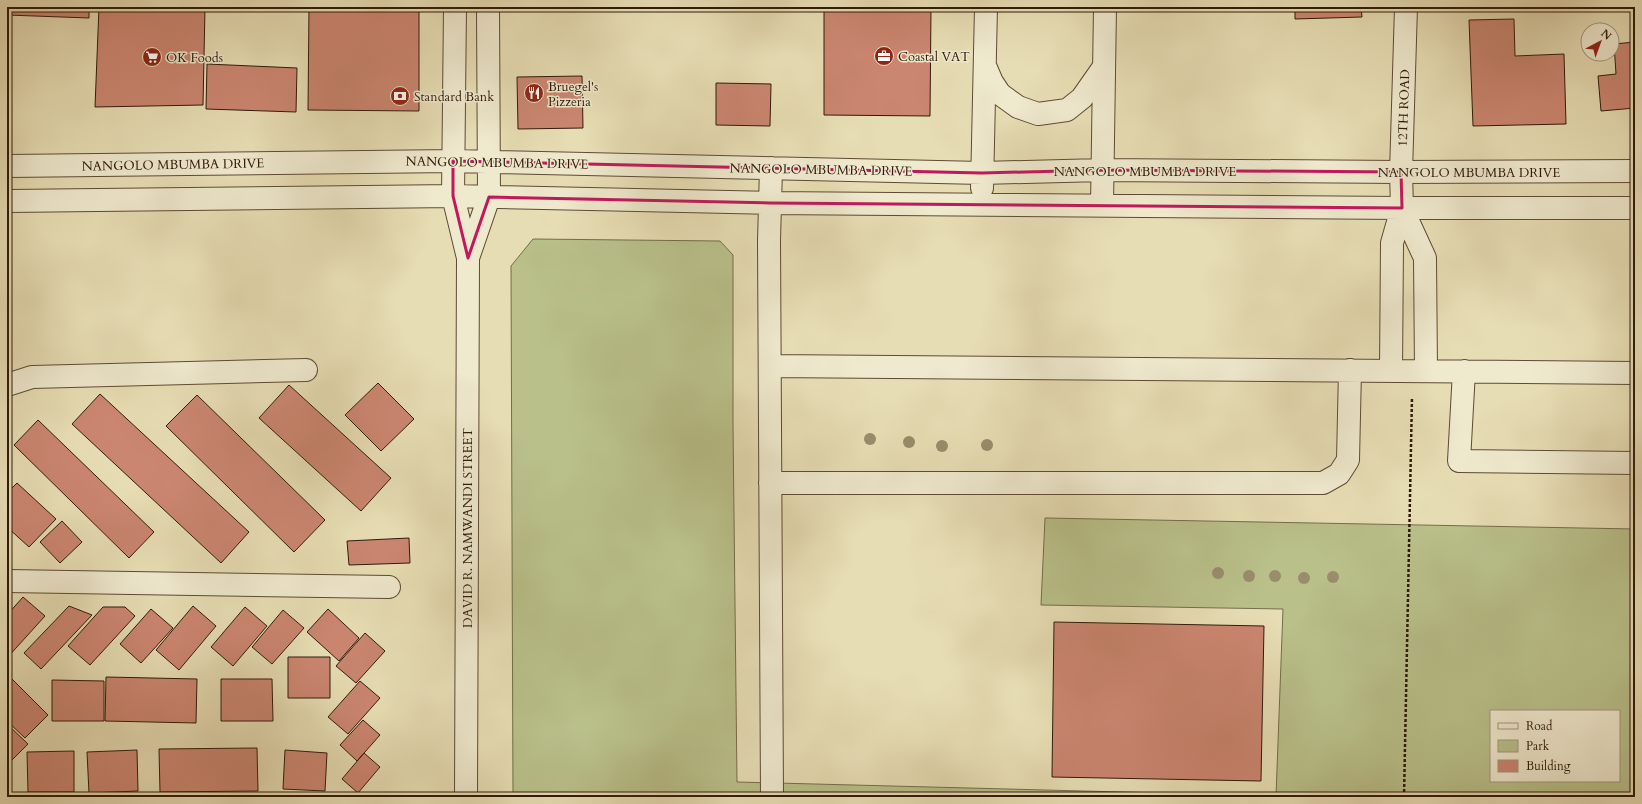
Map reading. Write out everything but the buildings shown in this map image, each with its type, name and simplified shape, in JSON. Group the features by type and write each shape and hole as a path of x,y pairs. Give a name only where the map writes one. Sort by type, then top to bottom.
{"street":[{"name":"DAVID R. NAMWANDI STREET","path":"455,7 453,196 468,258 466,797"},
{"name":"DAVID R. NAMWANDI STREET","path":"468,258 489,197 488,7"},
{"path":"982,204 986,7"},
{"path":"1102,205 1105,7"},
{"name":"12TH ROAD","path":"1402,208 1401,172 1406,7"},
{"path":"984,63 992,82 1000,94 1018,107 1038,114 1066,110 1082,98 1103,68"},
{"name":"NANGOLO MBUMBA DRIVE","path":"7,166 489,161 982,173 1102,170 1401,172 1635,171"},
{"path":"771,168 770,483 772,797"},
{"path":"7,201 453,196 770,203 1402,208 1635,208"},
{"path":"1390,371 1392,243 1402,208"},
{"path":"1402,208 1424,258 1419,371"},
{"path":"770,366 1635,373"},
{"path":"7,385 32,377 306,370"},
{"path":"770,483 1323,483 1339,474 1348,460 1350,370"},
{"path":"1464,371 1459,461 1635,463"},
{"path":"7,581 389,587"}],"path":[{"path":"1404,797 1419,371"}],"highlighted area":[{"path":"453,161 982,173 1102,170 1401,172 1402,208 770,203 489,197 468,258 453,196"}],"green space":[{"path":"533,239 720,241 733,255 733,425 737,782 1276,796 1283,609 1041,605 1045,518 1635,529 1635,797 513,797 511,266"}],"place":[{"name":"Coastal VAT","path":"884,56"},
{"name":"OK Foods","path":"152,57"},
{"name":"Bruegel's Pizzeria","path":"534,93"},
{"name":"Standard Bank","path":"400,96"}]}
